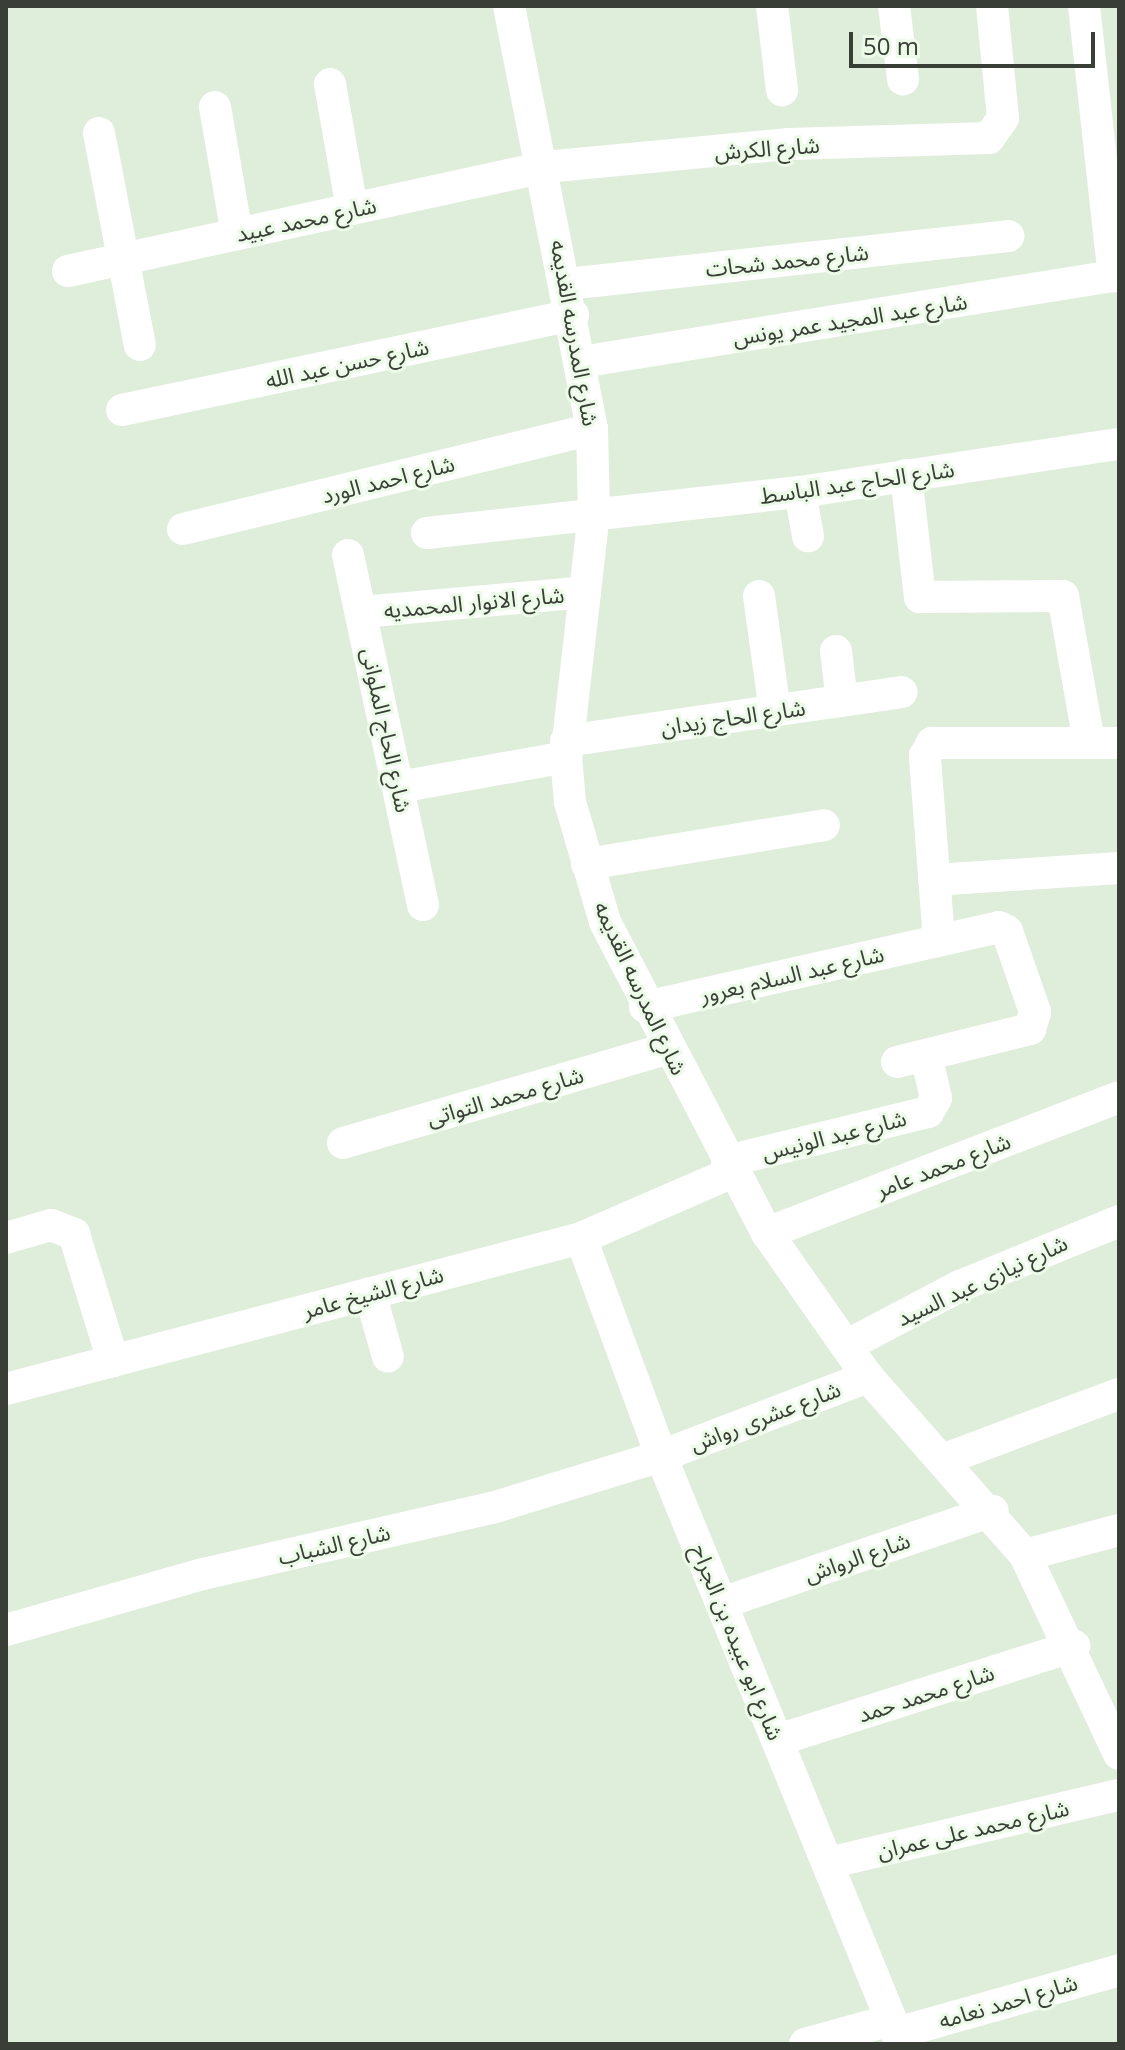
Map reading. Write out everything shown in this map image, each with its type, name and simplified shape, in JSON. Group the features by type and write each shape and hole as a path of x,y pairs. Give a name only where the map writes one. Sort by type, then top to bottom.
{"street":[{"name":"شارع المدرسه القديمه","path":"509,6 545,167 592,429 594,513 566,749 587,864 645,1007 767,1233 868,1377 993,1511 1025,1555 1074,1646 1107,1689 1117,1746"},
{"path":"772,6 782,90"},
{"path":"894,6 903,79"},
{"name":"شارع الكرش","path":"545,167 789,144 989,138 1003,118 992,6"},
{"path":"1084,6 1117,276"},
{"path":"330,84 352,209"},
{"path":"215,107 237,234"},
{"path":"99,133 140,345"},
{"name":"شارع محمد عبيد","path":"68,271 545,167"},
{"name":"شارع محمد شحات","path":"567,284 1008,236"},
{"name":"شارع عبد المجيد عمر يونس","path":"581,362 1117,276"},
{"name":"شارع حسن عبد الله","path":"122,410 573,315"},
{"name":"شارع احمد الورد","path":"183,529 592,429"},
{"name":"شارع الحاج عبد الباسط","path":"427,533 800,492 1119,444"},
{"path":"906,475 917,591 926,600 1059,592 1104,743 932,743 925,756 939,940"},
{"path":"800,492 808,536"},
{"name":"شارع الحاج الملوانى","path":"348,555 423,905"},
{"name":"شارع الانوار المحمديه","path":"362,612 585,592"},
{"path":"759,596 775,711"},
{"path":"836,651 842,701"},
{"name":"شارع الحاج زيدان","path":"399,787 566,749 775,711 901,692"},
{"path":"587,864 824,825"},
{"path":"934,880 1119,868"},
{"name":"شارع عبد السلام بعرور","path":"645,1007 999,927"},
{"name":"شارع عبد الونيس","path":"730,1167 928,1112 936,1098 911,1058 1023,1033 1035,1021 1015,939 999,927"},
{"name":"شارع محمد التواتى","path":"343,1143 667,1049"},
{"name":"شارع محمد عامر","path":"767,1233 1119,1097"},
{"name":"شارع الشيخ عامر","path":"6,1389 581,1238 730,1167"},
{"name":"شارع نيازى عبد السيد","path":"848,1345 972,1281 1119,1221"},
{"path":"6,1238 51,1225 74,1234 113,1361"},
{"name":"شارع ابو عبيده بن الجراح","path":"581,1238 661,1456 897,2032"},
{"path":"370,1293 388,1357"},
{"name":"شارع عشرى رواش","path":"661,1456 868,1377"},
{"path":"945,1459 1119,1394"},
{"name":"شارع الشباب","path":"6,1630 203,1574 492,1508 661,1456"},
{"name":"شارع الرواش","path":"722,1603 993,1511"},
{"path":"1025,1555 1119,1530"},
{"name":"شارع محمد حمد","path":"778,1740 1074,1646"},
{"name":"شارع محمد على عمران","path":"828,1863 1119,1795"},
{"name":"شارع احمد نعامه","path":"805,2044 897,2032 1119,1970"}]}
